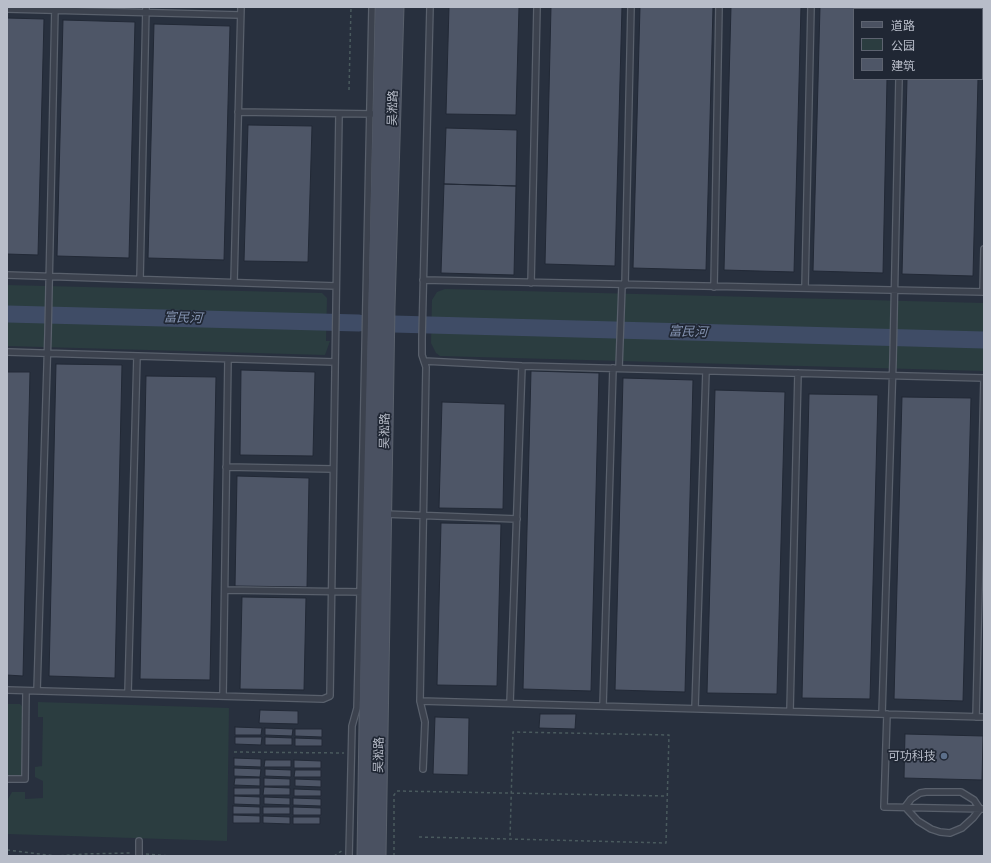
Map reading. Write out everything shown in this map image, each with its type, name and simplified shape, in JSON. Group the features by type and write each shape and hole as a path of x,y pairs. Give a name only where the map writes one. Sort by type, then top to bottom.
{"main road":[{"name":"吴淞路","path":"365,856 383,7"},
{"name":"吴淞路","path":"378,856 370,592 384,514 381,114 396,7"}],"lane":[{"path":"234,282 241,7"},
{"path":"238,112 381,114 372,7"},
{"path":"423,769 425,722 420,701 426,367 422,355 422,302 430,7"},
{"path":"531,283 537,7"},
{"path":"603,706 616,368 619,351 621,305 624,285 631,7"},
{"path":"714,287 719,7"},
{"path":"805,288 811,7"},
{"path":"7,9 146,10 240,15"},
{"path":"37,691 48,334 55,9"},
{"path":"140,279 146,10"},
{"path":"899,80 893,290 893,360 884,807 982,809"},
{"path":"7,690 323,699 330,696 339,114"},
{"path":"423,280 983,292 984,249"},
{"path":"7,275 336,286"},
{"path":"7,352 335,362"},
{"path":"128,693 137,356"},
{"path":"223,696 228,359"},
{"path":"424,361 522,366 984,378 976,716"},
{"path":"510,703 522,366"},
{"path":"695,708 706,370"},
{"path":"790,711 798,373"},
{"path":"226,467 333,469"},
{"path":"384,514 517,519"},
{"path":"225,590 370,592 357,708 352,726 349,856"},
{"path":"7,779 25,779 26,691"},
{"path":"420,701 984,717"},
{"path":"905,808 911,799 920,793 961,792 974,800 982,809"},
{"path":"905,808 918,821 931,829 950,833 962,828 982,809"},
{"path":"139,841 139,855"}],"path":[{"path":"349,90 351,7"},
{"path":"419,837 666,843 669,735 513,732 510,839"},
{"path":"234,752 352,754"},
{"path":"394,856 394,795 397,791 668,796"},
{"path":"7,850 56,856 84,854 171,856"}],"green space":[{"path":"7,285 322,293 327,298 326,341 330,341 325,355 7,346"},
{"path":"445,289 984,303 984,371 440,356 436,353 431,343 432,300 437,292"},
{"path":"38,702 229,708 227,841 7,834 7,801 12,792 25,792 25,799 43,798 43,781 35,777 35,767 42,766 43,717 38,717"},
{"path":"7,704 20,704 23,707 22,777 10,777 7,774"}],"building":[{"path":"449,7 519,7 516,115 446,114"},
{"path":"551,7 622,7 615,266 545,264"},
{"path":"640,7 713,7 706,270 633,268"},
{"path":"731,7 801,7 794,272 724,270"},
{"path":"820,7 889,7 853,8 853,80 887,80 883,273 813,271"},
{"path":"909,7 980,7 980,8"},
{"path":"7,18 44,19 38,255 7,254"},
{"path":"63,20 135,22 129,258 57,256"},
{"path":"154,24 230,26 224,260 148,258"},
{"path":"907,80 978,80 973,276 902,274"},
{"path":"248,125 312,126 308,262 244,261"},
{"path":"446,128 517,130 516,186 444,184"},
{"path":"444,184 516,186 514,275 441,273"},
{"path":"56,364 122,365 115,678 49,676"},
{"path":"241,370 315,372 313,456 240,455"},
{"path":"531,371 599,373 591,691 523,689"},
{"path":"7,372 30,372 23,676 7,675"},
{"path":"146,376 216,377 210,680 140,679"},
{"path":"623,378 693,380 685,692 615,690"},
{"path":"715,390 785,392 777,694 707,693"},
{"path":"809,394 878,395 870,699 802,698"},
{"path":"902,397 971,398 963,701 894,699"},
{"path":"442,402 505,404 503,509 439,508"},
{"path":"237,476 309,478 307,587 235,586"},
{"path":"441,523 501,524 497,686 437,685"},
{"path":"242,597 306,598 304,690 240,689"},
{"path":"260,710 298,711 298,724 259,723"},
{"path":"540,714 576,714 575,729 539,728"},
{"path":"435,717 469,718 468,775 433,774"},
{"path":"235,727 262,728 261,735 235,735"},
{"path":"265,728 293,729 292,736 265,735"},
{"path":"295,729 322,729 322,737 295,736"},
{"path":"905,734 983,736 982,780 904,778"},
{"path":"235,737 262,737 261,745 235,744"},
{"path":"265,737 292,738 292,745 265,745"},
{"path":"295,738 322,739 322,746 295,746"},
{"path":"234,758 261,759 261,767 234,766"},
{"path":"265,760 291,760 291,767 264,767"},
{"path":"294,760 321,761 321,768 294,768"},
{"path":"234,768 261,769 260,777 234,776"},
{"path":"265,769 291,770 291,777 265,776"},
{"path":"295,770 321,770 321,777 294,777"},
{"path":"235,778 260,778 260,786 234,785"},
{"path":"264,778 290,779 290,786 264,786"},
{"path":"295,779 321,780 321,787 295,786"},
{"path":"264,787 290,788 290,795 263,795"},
{"path":"234,788 260,788 260,795 234,795"},
{"path":"294,789 321,790 321,796 294,796"},
{"path":"234,796 260,797 260,805 234,804"},
{"path":"264,797 290,798 290,805 264,804"},
{"path":"293,798 321,799 321,806 293,805"},
{"path":"233,806 260,807 260,814 233,814"},
{"path":"263,807 290,807 290,814 263,814"},
{"path":"293,807 321,808 321,815 293,815"},
{"path":"233,815 260,816 260,823 233,823"},
{"path":"263,816 290,817 290,824 263,823"},
{"path":"293,817 320,817 320,824 293,824"}],"waterway":[{"name":"富民河","path":"7,314 359,323"},
{"name":"富民河","path":"393,324 984,340"}],"place":[{"name":"可功科技","path":"944,756"}]}
